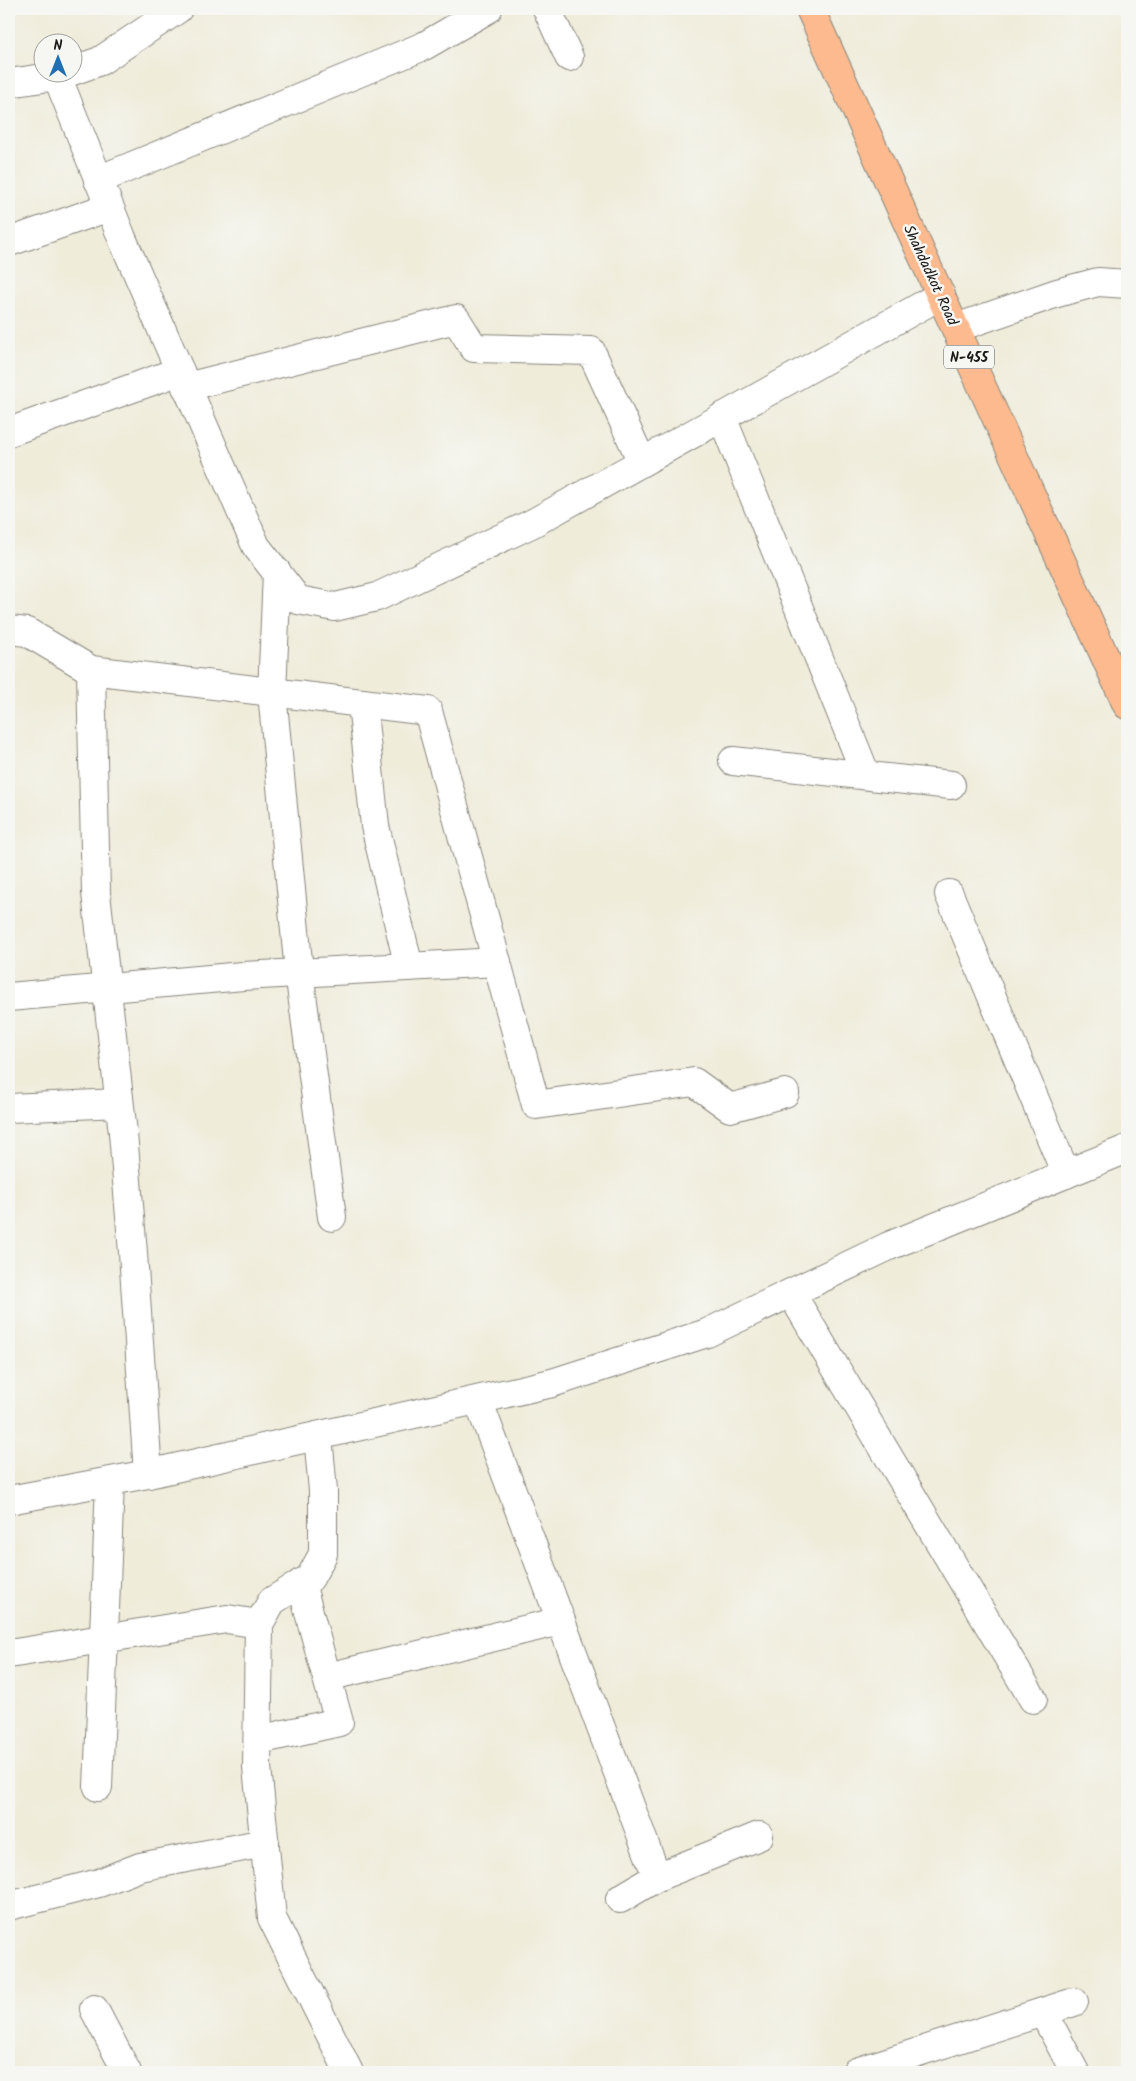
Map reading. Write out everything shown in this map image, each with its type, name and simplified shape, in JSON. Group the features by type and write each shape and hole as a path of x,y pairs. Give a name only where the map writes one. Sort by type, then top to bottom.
{"highway":[{"name":"Shahdadkot Road","path":"810,9 1127,705"}],"street":[{"path":"82,67 100,61 178,9"},
{"path":"98,180 424,46 488,9"},
{"path":"547,9 569,57"},
{"path":"9,83 32,79"},
{"path":"69,82 98,180 256,546 298,600 335,607 377,597 534,523 940,295"},
{"path":"9,242 109,207"},
{"path":"956,328 1057,293 1127,273"},
{"path":"1098,282 1127,284"},
{"path":"9,432 183,379 456,319 474,348 591,351 642,462"},
{"path":"722,417 866,775"},
{"path":"277,572 272,692 299,972 332,1217"},
{"path":"9,630 27,632 91,670 428,711 536,1105 694,1082 730,1108 785,1092"},
{"path":"91,670 96,892 133,1253 148,1474"},
{"path":"362,703 375,826 409,966"},
{"path":"733,761 951,785"},
{"path":"949,894 1066,1174"},
{"path":"9,997 243,976 497,962"},
{"path":"9,1108 119,1103"},
{"path":"9,1500 148,1474 552,1383 707,1333 889,1246 1127,1149"},
{"path":"791,1292 1033,1699"},
{"path":"478,1400 657,1877"},
{"path":"318,1436 323,1492 323,1554 310,1578 272,1601 259,1624 257,1766 272,1918 349,2072"},
{"path":"98,1788 110,1482"},
{"path":"258,1740 339,1722 301,1583"},
{"path":"9,1654 228,1619 259,1624"},
{"path":"327,1677 561,1621"},
{"path":"620,1899 657,1877 759,1836"},
{"path":"9,1906 99,1883 140,1867 265,1843"},
{"path":"856,2072 1074,2002"},
{"path":"94,2009 127,2072"},
{"path":"1043,2012 1076,2072"}]}
